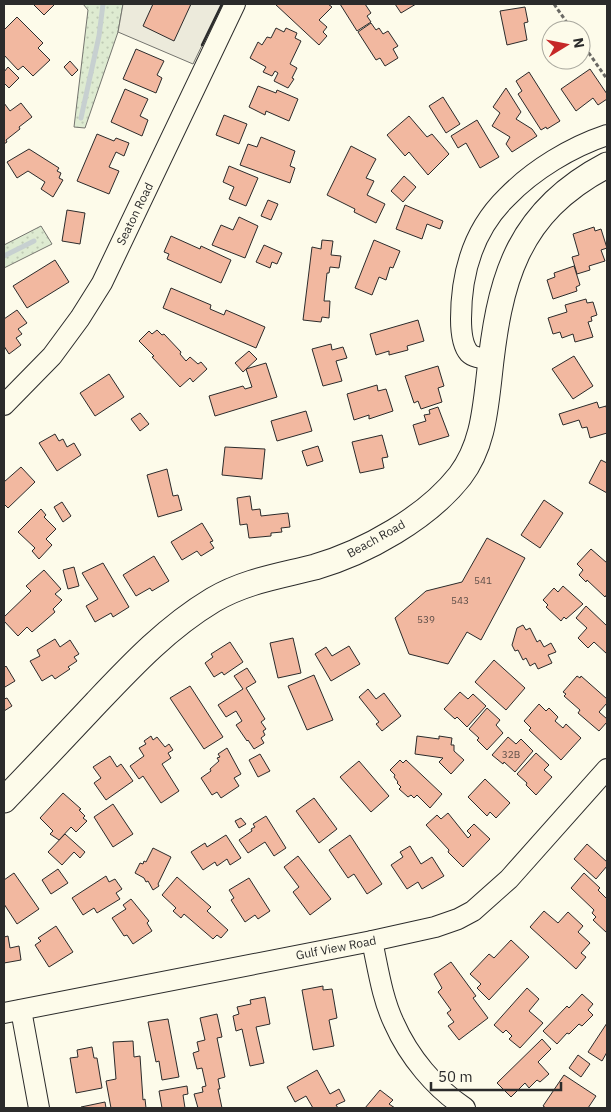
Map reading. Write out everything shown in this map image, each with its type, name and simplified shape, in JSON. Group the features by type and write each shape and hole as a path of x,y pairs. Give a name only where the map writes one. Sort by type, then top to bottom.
{"main road":[{"name":"Beach Road","path":"4,800 141,656 177,624 240,586 316,566 356,551 400,527 438,498 463,470 474,453 480,438 496,320 512,264 528,232 540,216 564,192 607,165"}],"street":[{"name":"Seaton Road","path":"4,405 52,356 80,318 102,283 235,4"},
{"path":"491,358 478,357 469,352 464,340 461,324 463,282 469,258 484,224 507,196 546,166 583,145 607,135"},
{"name":"Gulf View Road","path":"12,1011 372,941 435,927 458,918 473,910 510,878 607,769"},
{"path":"372,941 384,994 394,1023 409,1049 431,1080 465,1108"},
{"path":"12,1011 38,1108"}],"path":[{"path":"554,4 565,20"},
{"path":"591,56 607,79"}],"green space":[{"path":"83,4 123,4 118,32 85,128 74,127 88,10"},
{"path":"41,226 52,244 4,268 4,245"}],"shaded area":[{"path":"123,4 222,4 193,64 118,32"}],"building":[{"path":"33,4 55,4 44,15"},
{"path":"153,4 191,4 174,41 143,26"},
{"path":"275,4 328,4 332,7 319,20 327,27 323,32 327,36 319,45"},
{"path":"340,4 365,4 371,13 367,16 371,22 357,31"},
{"path":"395,4 416,4 401,13"},
{"path":"525,7 528,22 524,23 527,40 507,45 500,11"},
{"path":"17,17 43,43 38,48 50,60 33,76 23,66 18,70 4,55 4,30"},
{"path":"371,23 376,30 379,28 383,34 388,31 398,46 393,49 398,58 385,66 380,58 376,60 358,32"},
{"path":"276,28 284,32 286,28 297,33 295,38 301,41 290,64 297,68 292,78 294,79 288,88 274,81 278,73 275,71 272,76 263,72 266,67 250,58 258,42 262,45 267,37 271,38"},
{"path":"136,49 164,61 157,75 162,78 156,93 123,79"},
{"path":"70,61 78,70 72,76 64,67"},
{"path":"8,67 19,78 9,88 4,83 4,72"},
{"path":"591,70 607,94 607,99 598,105 593,98 576,111 561,89"},
{"path":"529,72 560,121 547,129 546,127 541,130 518,94 522,91 516,81"},
{"path":"258,86 276,93 277,90 298,99 289,121 266,111 265,115 249,107"},
{"path":"506,88 521,112 516,119 532,129 537,136 512,152 506,144 510,137 492,126 500,113 493,107"},
{"path":"125,89 148,99 140,116 148,120 142,136 111,122"},
{"path":"443,97 460,124 446,133 429,106"},
{"path":"4,103 10,111 21,103 32,117 19,127 20,129 6,140 7,142 4,144"},
{"path":"224,115 247,124 239,144 216,135"},
{"path":"409,116 427,137 432,134 449,154 428,175 409,152 405,156 387,135"},
{"path":"477,120 499,157 480,168 466,143 458,148 451,136"},
{"path":"97,134 114,141 116,138 129,143 124,156 116,152 109,167 119,171 109,194 77,181"},
{"path":"261,137 295,151 290,166 295,168 290,183 240,165 248,144 257,147"},
{"path":"351,146 376,159 366,178 374,181 367,195 385,204 376,223 354,212 355,209 327,195"},
{"path":"29,149 59,168 57,171 61,173 59,178 63,180 53,197 41,189 45,182 28,171 17,178 7,162"},
{"path":"229,166 258,178 246,206 229,199 234,187 223,182"},
{"path":"404,176 416,187 403,202 391,191"},
{"path":"268,200 278,204 271,220 261,216"},
{"path":"405,205 443,221 440,229 427,224 422,239 396,229"},
{"path":"67,210 85,213 80,244 62,241"},
{"path":"239,217 258,226 245,258 212,245 221,225 233,230"},
{"path":"594,227 595,231 601,229 607,248 601,250 605,261 589,266 590,270 577,274 572,257 579,255 573,234"},
{"path":"171,236 200,249 201,246 231,260 221,283 167,259 169,254 164,252"},
{"path":"322,240 333,241 331,255 341,256 339,268 330,267 329,273 327,273 324,301 330,301 329,318 322,317 321,322 303,320 312,247 321,249"},
{"path":"374,240 400,251 393,268 390,267 386,280 379,277 372,295 355,288"},
{"path":"264,245 282,253 277,264 272,262 270,268 256,262"},
{"path":"55,260 69,282 27,308 13,286"},
{"path":"574,266 580,285 576,287 577,291 553,299 547,280 555,277 554,273"},
{"path":"171,288 211,305 210,309 224,315 226,310 265,327 256,348 163,308"},
{"path":"586,299 587,303 593,302 597,315 591,317 592,321 588,322 593,337 575,342 573,334 562,338 560,332 553,334 548,318 567,312 565,305"},
{"path":"17,310 27,323 18,329 22,334 16,338 21,345 9,354 4,346 4,319"},
{"path":"418,320 424,341 407,346 408,350 389,355 389,351 376,355 370,334"},
{"path":"157,330 162,335 164,334 181,352 180,354 186,361 190,357 198,364 201,362 207,369 193,382 190,378 180,387 139,341 149,331 152,334"},
{"path":"331,344 332,350 343,347 347,358 336,361 342,381 323,386 312,349"},
{"path":"249,351 257,359 243,372 235,363"},
{"path":"574,356 593,386 573,399 552,369"},
{"path":"266,363 277,397 215,416 209,396 243,386 245,389 252,387 246,369"},
{"path":"438,366 444,386 438,388 442,402 421,409 418,401 414,403 405,376"},
{"path":"109,374 124,397 95,416 80,393"},
{"path":"377,385 378,391 386,389 393,411 369,419 369,415 354,420 347,394"},
{"path":"597,402 599,408 606,406 607,433 590,438 587,427 582,428 579,420 563,425 559,414"},
{"path":"438,407 449,436 419,445 413,425 426,421 424,415 430,414 429,410"},
{"path":"306,411 312,431 277,441 271,421"},
{"path":"140,413 149,424 140,431 131,419"},
{"path":"55,434 59,441 63,439 67,447 74,443 81,455 57,471 39,443"},
{"path":"382,435 388,457 382,458 384,468 360,473 352,442"},
{"path":"318,446 323,461 307,466 302,451"},
{"path":"225,447 265,449 262,479 222,475"},
{"path":"601,460 607,463 607,493 589,483"},
{"path":"21,467 35,482 8,508 4,504 4,482"},
{"path":"167,469 173,496 178,495 182,510 158,517 147,475"},
{"path":"250,496 252,510 260,509 261,516 288,513 290,527 281,528 282,532 271,533 271,536 249,538 247,524 240,525 237,498"},
{"path":"544,500 563,513 540,548 521,535"},
{"path":"62,502 71,516 63,522 54,507"},
{"path":"41,509 46,515 44,517 56,529 46,539 52,545 39,559 32,551 35,548 18,532"},
{"path":"202,523 213,541 210,542 214,548 201,556 197,551 182,560 171,542"},
{"path":"487,538 525,558 481,640 467,632 448,664 409,654 395,618 426,591 462,582"},
{"path":"591,549 607,563 607,594 605,597 579,575 583,570 577,564"},
{"path":"154,556 169,581 152,591 150,588 136,596 123,575"},
{"path":"103,563 129,607 113,617 111,613 95,622 86,606 98,599 82,573"},
{"path":"74,567 79,586 68,589 63,570"},
{"path":"44,570 61,589 55,594 62,600 53,609 55,612 32,632 27,627 18,636 4,621 4,617 31,591 26,586"},
{"path":"563,586 583,604 561,621 546,607 548,605 543,600 554,588 558,592"},
{"path":"586,606 607,626 607,654 594,642 588,648 578,638 587,628 576,618"},
{"path":"523,625 526,630 530,628 537,642 540,640 544,647 551,643 556,652 548,655 552,663 538,669 535,663 530,666 526,658 523,660 518,650 515,651 512,645 517,628"},
{"path":"293,638 301,673 278,678 270,643"},
{"path":"55,639 60,647 70,640 79,654 74,657 77,661 68,667 70,669 55,679 52,675 42,681 30,661 40,656 37,650"},
{"path":"230,642 243,662 224,675 222,672 214,677 205,663 213,657 211,654"},
{"path":"349,646 360,664 331,681 315,654 326,647 332,656"},
{"path":"494,660 525,688 506,710 475,682"},
{"path":"6,666 15,681 5,687 4,668"},
{"path":"247,668 256,682 246,688 265,719 261,722 266,729 263,731 265,735 261,738 264,743 254,749 236,725 242,721 236,711 226,717 218,705 243,689 234,676"},
{"path":"314,675 333,720 307,730 288,686"},
{"path":"577,676 580,678 581,676 607,699 607,703 599,712 607,719 607,722 599,731 578,713 580,710 564,696 566,694 563,692"},
{"path":"190,686 223,737 204,749 170,698"},
{"path":"368,689 376,699 384,693 401,716 382,731 376,724 379,722 359,697"},
{"path":"460,692 468,699 473,694 486,706 467,727 457,717 455,719 444,709"},
{"path":"7,698 12,706 4,711 4,699"},
{"path":"539,704 546,711 549,708 558,717 555,721 563,728 566,724 581,738 561,760 529,730 531,728 524,721"},
{"path":"487,708 500,720 496,725 503,733 487,750 477,740 479,738 469,729"},
{"path":"151,736 153,740 157,737 165,747 169,744 173,750 168,753 171,758 162,764 179,791 161,803 143,776 139,779 130,766 144,756 139,748 146,744 144,741"},
{"path":"417,736 439,739 439,736 452,738 451,745 454,745 454,751 464,760 451,774 439,762 443,758 415,754"},
{"path":"508,737 516,744 521,739 533,751 515,772 504,762 503,764 492,755"},
{"path":"227,748 241,774 234,778 239,786 221,798 217,792 212,795 201,778 211,771 210,769 219,761 217,758 220,757 218,754"},
{"path":"536,753 549,765 544,770 552,777 536,795 517,774"},
{"path":"260,754 270,771 258,777 249,760"},
{"path":"110,756 117,767 121,764 133,781 106,800 94,783 101,778 93,767"},
{"path":"400,760 403,763 406,760 442,794 430,808 417,795 414,798 411,795 408,797 399,789 401,787 390,770"},
{"path":"359,761 389,796 371,812 340,777"},
{"path":"485,779 510,803 496,818 490,812 487,816 468,797"},
{"path":"63,793 81,809 79,810 85,816 83,818 87,821 76,832 71,827 59,840 50,834 53,831 40,818"},
{"path":"314,798 337,829 319,843 296,811"},
{"path":"113,804 133,834 113,847 94,817"},
{"path":"448,813 468,838 471,835 467,831 474,824 490,839 463,867 426,825 437,815 441,819"},
{"path":"266,816 286,848 274,856 265,842 248,853 239,840 252,831 251,829 255,827 253,824"},
{"path":"241,818 246,824 239,828 235,821"},
{"path":"65,834 85,852 80,858 74,852 62,865 48,852"},
{"path":"226,835 241,858 230,865 227,859 217,866 215,862 203,870 191,852 205,843 207,847"},
{"path":"350,835 382,884 367,894 354,874 348,878 329,850"},
{"path":"587,844 607,862 607,866 596,879 574,859"},
{"path":"410,846 421,864 432,857 444,876 422,889 418,882 407,889 391,865 403,857 400,852"},
{"path":"153,848 171,857 158,884 159,886 153,890 148,881 146,882 144,878 135,873 140,863 146,862"},
{"path":"298,856 331,899 310,915 293,892 299,887 284,867"},
{"path":"58,869 68,883 51,894 42,880"},
{"path":"14,873 39,909 17,924 4,904 4,880"},
{"path":"584,873 600,888 598,890 607,899 607,933 593,920 596,917 592,913 594,910 571,888"},
{"path":"106,876 109,882 115,879 122,889 116,893 120,899 97,913 94,908 83,915 72,898"},
{"path":"177,877 211,907 207,911 228,930 221,938 217,935 213,939 184,914 181,918 173,911 176,908 162,895"},
{"path":"249,878 270,911 258,919 255,915 245,922 231,900 234,898 229,890"},
{"path":"131,899 149,921 147,923 152,931 133,944 127,935 124,936 112,918 126,909 123,905"},
{"path":"544,911 558,923 568,912 583,926 578,932 590,943 581,953 586,957 576,969 530,927"},
{"path":"56,926 73,952 49,967 35,945 41,941 38,938"},
{"path":"8,936 10,948 19,946 21,960 4,963 4,937"},
{"path":"511,940 529,957 489,1000 477,988 481,984 470,974 489,954 494,958"},
{"path":"451,962 476,996 473,998 488,1018 459,1040 448,1026 454,1022 447,1013 451,1010 438,992 442,988 434,974"},
{"path":"323,986 323,990 332,989 337,1018 329,1020 334,1046 313,1050 302,990"},
{"path":"527,988 539,999 529,1011 543,1023 520,1048 509,1039 512,1036 506,1030 503,1033 494,1025"},
{"path":"582,994 593,1004 588,1010 593,1015 582,1026 579,1024 569,1034 567,1033 557,1044 543,1031 567,1006 569,1008"},
{"path":"265,997 270,1024 256,1027 264,1063 250,1066 242,1029 236,1031 233,1016 239,1014 237,1007 251,1004 250,1000"},
{"path":"217,1014 222,1037 217,1038 225,1077 218,1079 222,1108 198,1108 194,1094 203,1092 202,1087 206,1086 202,1068 197,1069 193,1053 199,1051 197,1042 205,1040 200,1018"},
{"path":"168,1019 179,1077 162,1080 159,1061 156,1062 148,1022"},
{"path":"607,1023 607,1052 602,1061 588,1052"},
{"path":"542,1039 551,1049 538,1062 549,1074 540,1082 537,1080 529,1088 525,1083 511,1097 497,1083"},
{"path":"133,1041 134,1057 140,1056 143,1100 145,1099 146,1108 111,1108 106,1081 116,1079 113,1042"},
{"path":"92,1047 94,1058 97,1058 102,1088 76,1093 70,1058 78,1057 77,1050"},
{"path":"578,1055 590,1064 581,1077 569,1068"},
{"path":"317,1070 330,1094 339,1089 345,1101 336,1105 338,1108 313,1108 306,1096 295,1102 287,1087"},
{"path":"564,1075 596,1096 588,1108 546,1108 543,1106"},
{"path":"187,1086 188,1094 183,1095 185,1108 162,1108 159,1091"},
{"path":"380,1090 393,1100 389,1104 395,1108 365,1108"},
{"path":"105,1102 106,1108 81,1108 81,1107"}],"waterway":[{"path":"81,118 99,36 103,4"},
{"path":"4,256 34,241"}],"wall":[{"path":"202,45 222,4"}]}
